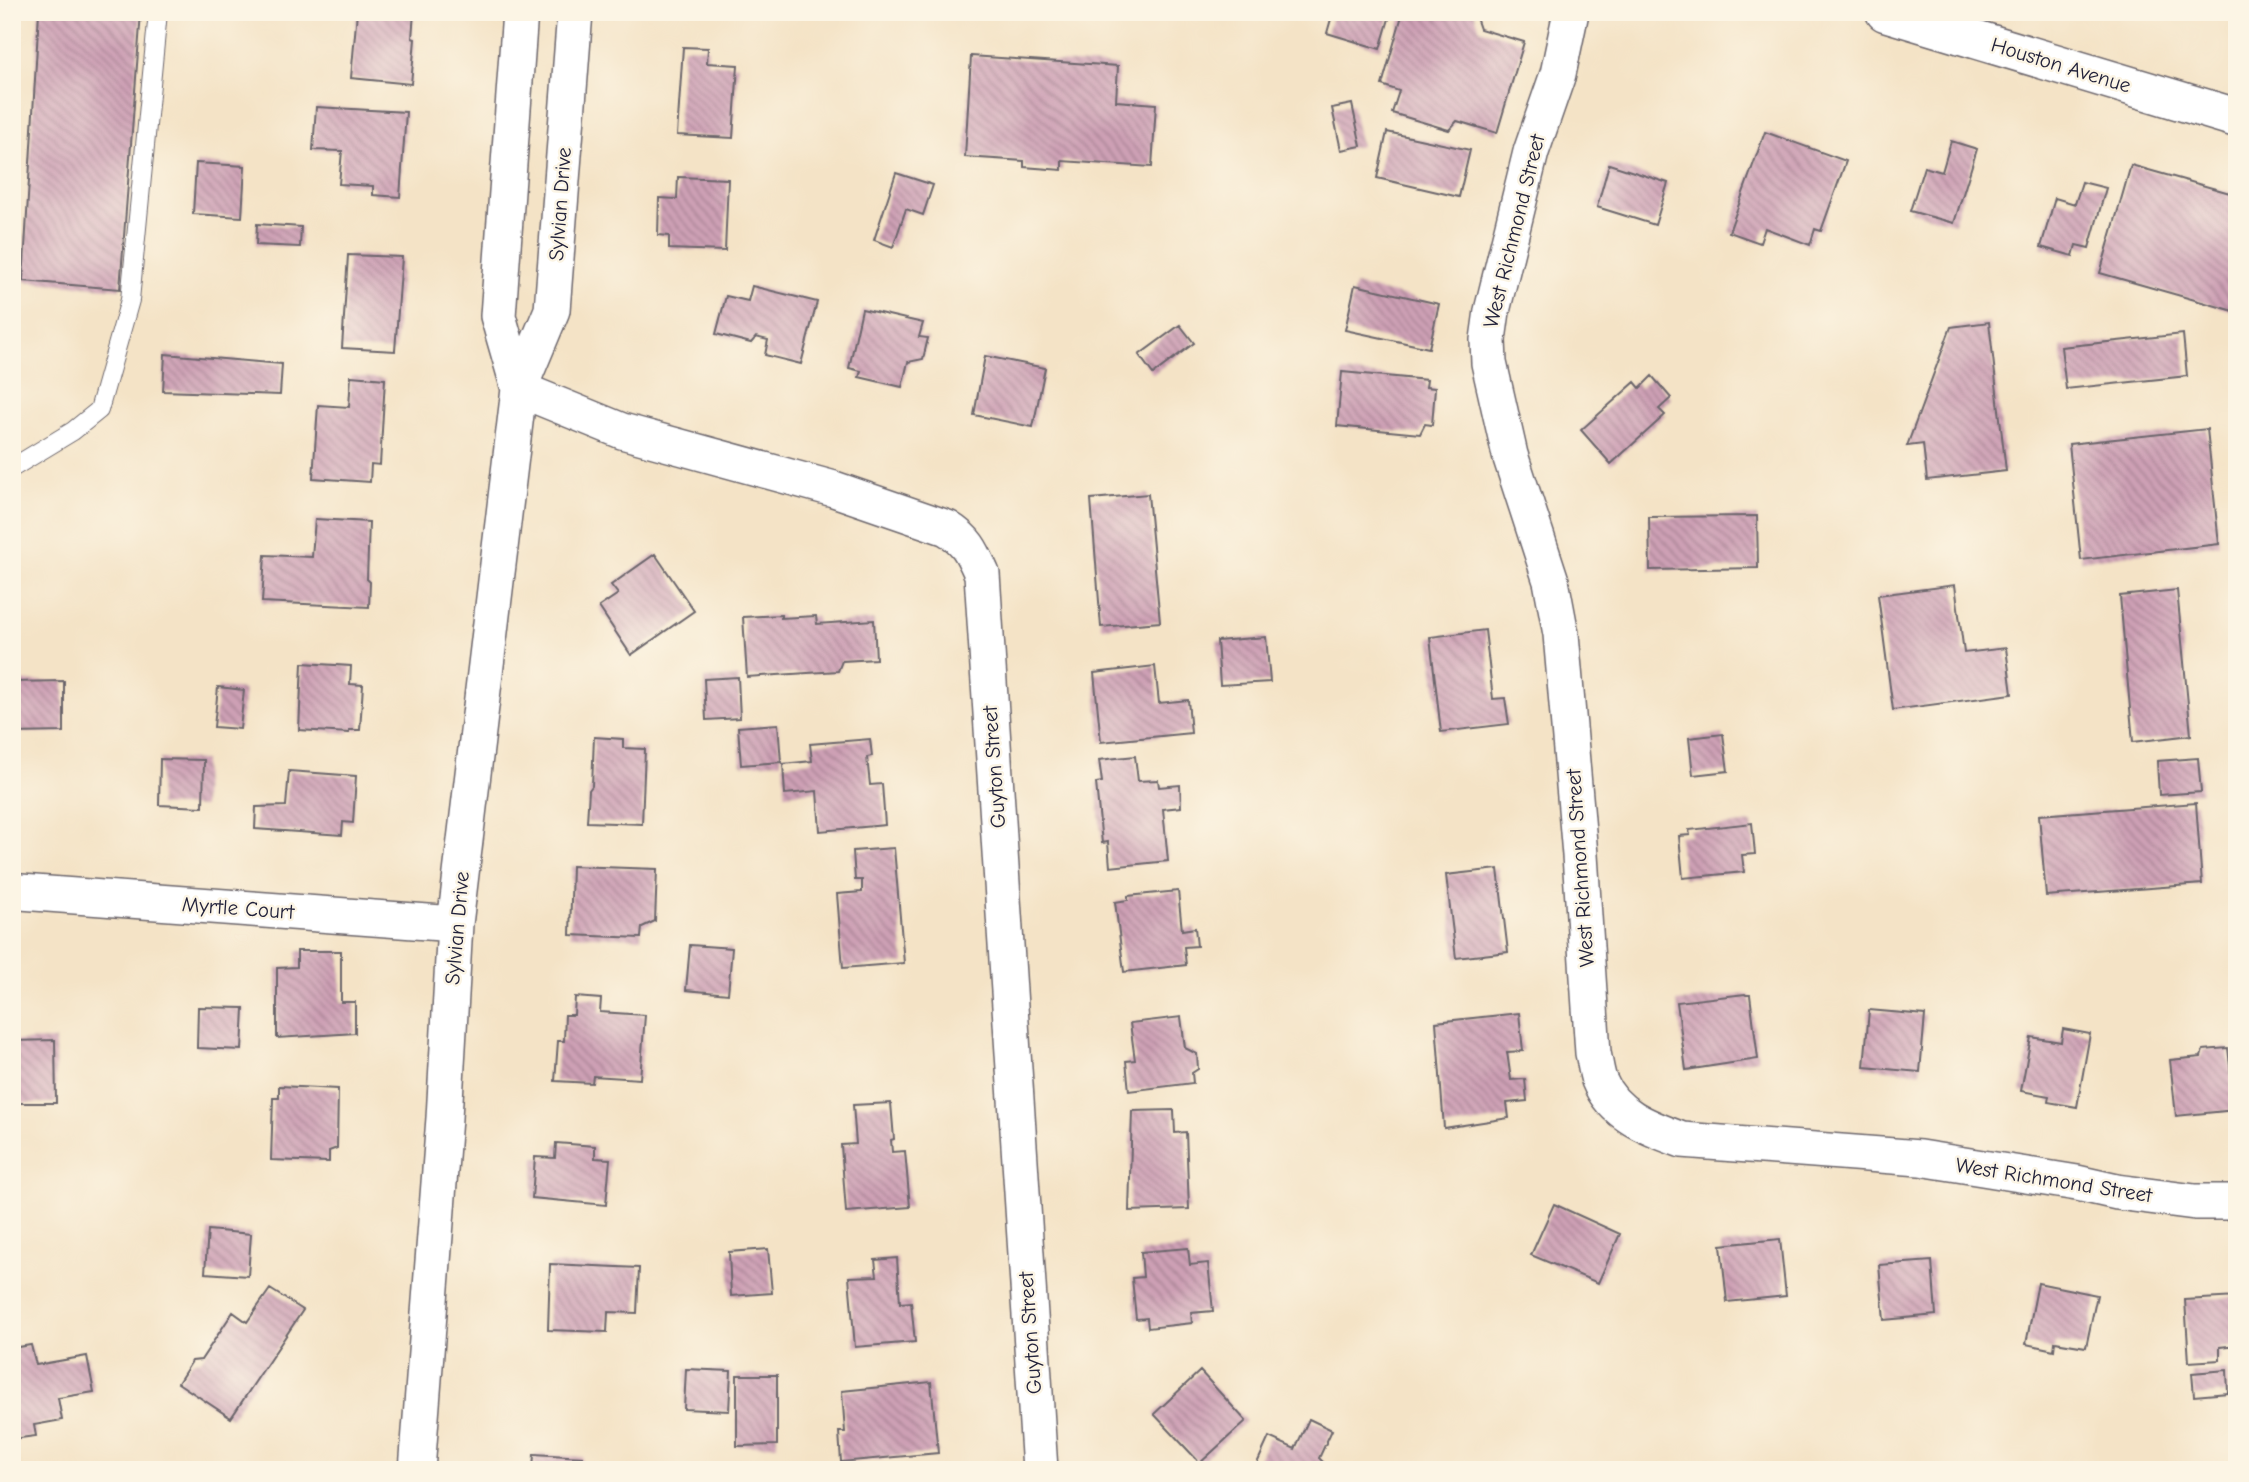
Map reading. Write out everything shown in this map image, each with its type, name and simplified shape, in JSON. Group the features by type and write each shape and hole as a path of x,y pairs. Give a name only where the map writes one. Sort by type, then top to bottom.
{"street":[{"name":"Sylvian Drive","path":"519,389 498,316 520,12"},
{"name":"Sylvian Drive","path":"417,1470 443,1131 455,924 519,389 552,310 575,12"},
{"name":"West Richmond Street","path":"1572,12 1558,74 1531,152 1492,311 1489,363 1510,455 1551,581 1561,634 1579,842 1593,1053 1600,1080 1612,1102 1627,1115 1651,1128 1682,1139 1920,1158 2118,1192 2194,1202 2237,1202"},
{"name":"Houston Avenue","path":"1885,12 2237,118"},
{"name":"Guyton Street","path":"519,389 622,431 834,489 947,528 969,544 982,573 1040,1470"},
{"name":"Myrtle Court","path":"21,892 455,924"}],"lane":[{"path":"12,468 73,431 99,410 131,300 158,12"}],"building":[{"path":"39,12 141,12 120,289 23,281"},
{"path":"357,12 414,12 412,38 415,39 411,84 351,78"},
{"path":"1333,12 1391,12 1380,49 1327,33"},
{"path":"1403,12 1474,12 1480,29 1524,42 1497,133 1457,121 1449,130 1392,113 1399,91 1382,85"},
{"path":"683,47 708,48 707,63 738,65 733,138 677,135"},
{"path":"971,56 1118,66 1116,101 1156,104 1152,167 1062,161 1062,170 1024,167 1024,161 965,157"},
{"path":"1352,104 1361,146 1341,150 1332,108"},
{"path":"316,107 406,112 400,197 373,195 373,186 339,184 342,151 313,150"},
{"path":"1387,132 1470,150 1459,197 1377,178"},
{"path":"1765,132 1846,161 1821,231 1815,229 1810,245 1765,228 1760,243 1729,232"},
{"path":"1951,141 1977,149 1954,223 1910,211 1924,167 1942,172"},
{"path":"196,163 245,166 242,217 193,214"},
{"path":"1609,164 1668,183 1655,225 1597,207"},
{"path":"2131,165 2237,195 2237,312 2100,273"},
{"path":"896,173 933,185 923,215 906,209 893,247 874,240"},
{"path":"678,177 728,179 725,251 669,249 669,236 658,235 659,198 677,199"},
{"path":"2082,182 2106,188 2089,248 2076,245 2073,256 2041,247 2055,198 2075,204"},
{"path":"257,224 301,227 300,247 256,245"},
{"path":"348,255 402,257 395,351 342,348"},
{"path":"1355,285 1439,304 1429,348 1345,330"},
{"path":"752,286 817,302 801,364 765,355 768,340 756,337 751,343 716,334 726,296 748,301"},
{"path":"862,309 923,323 919,337 928,338 923,359 908,362 902,387 859,377 861,371 849,368"},
{"path":"1989,322 2006,471 1927,480 1923,444 1907,446 1951,327"},
{"path":"1180,325 1194,343 1153,374 1139,355"},
{"path":"2183,334 2187,376 2066,389 2061,347"},
{"path":"165,354 282,364 280,395 163,391"},
{"path":"985,356 1045,368 1033,427 974,415"},
{"path":"1342,372 1427,380 1426,387 1435,388 1432,425 1425,424 1420,434 1337,426"},
{"path":"351,376 385,379 380,465 371,464 370,482 313,478 318,405 349,407"},
{"path":"1652,376 1671,398 1659,409 1665,415 1611,464 1581,430 1635,382 1640,388"},
{"path":"2207,429 2219,544 2081,560 2069,444"},
{"path":"1148,494 1160,622 1101,627 1091,499"},
{"path":"1757,516 1758,568 1650,570 1649,517"},
{"path":"315,519 369,522 369,607 262,602 265,555 312,557"},
{"path":"655,554 694,611 631,655 599,607 618,594 611,585"},
{"path":"1955,585 1964,653 2006,648 2012,694 1893,710 1878,595"},
{"path":"2177,590 2191,735 2133,742 2120,596"},
{"path":"781,615 781,618 816,616 817,624 874,620 876,659 842,661 838,671 747,677 743,617"},
{"path":"1485,630 1493,699 1505,698 1509,724 1441,732 1430,637"},
{"path":"1266,637 1270,682 1220,685 1217,641"},
{"path":"302,663 351,666 350,684 363,685 360,730 349,730 349,733 299,730"},
{"path":"1155,666 1159,703 1188,700 1191,733 1101,742 1094,673"},
{"path":"738,677 740,718 706,720 704,679"},
{"path":"64,681 64,732 12,733 12,682"},
{"path":"218,687 244,690 240,729 214,727"},
{"path":"778,724 781,762 741,765 738,727"},
{"path":"1723,734 1728,771 1693,775 1689,738"},
{"path":"594,737 623,739 623,748 645,749 642,824 587,822"},
{"path":"870,739 872,756 867,757 870,785 882,784 885,825 820,831 817,791 785,794 783,764 812,761 810,744"},
{"path":"1135,756 1138,781 1158,780 1159,787 1180,785 1181,807 1163,809 1168,861 1110,867 1108,842 1102,843 1096,783 1102,782 1099,760"},
{"path":"2198,758 2201,792 2159,795 2157,761"},
{"path":"160,759 204,760 203,807 159,805"},
{"path":"289,771 356,776 353,823 343,822 342,835 255,829 256,807 286,806"},
{"path":"2196,803 2202,884 2046,896 2039,815"},
{"path":"1752,823 1755,854 1742,855 1744,872 1683,878 1679,836 1690,835 1689,830"},
{"path":"894,848 904,963 843,968 837,894 862,892 862,880 855,880 853,851"},
{"path":"572,866 657,869 655,921 642,927 641,938 570,935"},
{"path":"1498,869 1508,952 1456,958 1446,875"},
{"path":"1178,891 1182,930 1195,928 1197,946 1184,947 1186,965 1124,972 1115,902 1128,900 1128,896"},
{"path":"690,945 732,948 728,994 686,990"},
{"path":"297,951 341,951 341,1002 355,1002 355,1033 277,1038 277,968 297,967"},
{"path":"1750,995 1758,1059 1686,1070 1677,1002"},
{"path":"575,997 601,999 600,1012 645,1015 640,1079 593,1076 592,1083 555,1081 558,1041 564,1041 565,1015 574,1015"},
{"path":"198,1007 244,1008 242,1050 197,1048"},
{"path":"1869,1010 1925,1015 1920,1072 1864,1067"},
{"path":"1519,1013 1523,1051 1507,1052 1511,1080 1525,1079 1527,1101 1507,1103 1509,1118 1444,1128 1436,1022"},
{"path":"1181,1017 1185,1048 1197,1054 1198,1069 1192,1073 1193,1083 1129,1091 1126,1061 1135,1060 1130,1023"},
{"path":"2063,1029 2090,1034 2077,1107 2048,1102 2049,1096 2021,1091 2031,1037 2061,1042"},
{"path":"55,1040 56,1103 12,1103 12,1041"},
{"path":"2228,1048 2235,1110 2176,1116 2170,1060 2201,1057 2203,1050"},
{"path":"279,1086 338,1089 337,1148 329,1151 329,1162 271,1160 273,1098 279,1098"},
{"path":"891,1103 894,1139 891,1140 892,1152 905,1151 910,1207 846,1212 841,1145 856,1144 853,1105"},
{"path":"1174,1110 1175,1133 1186,1132 1189,1209 1129,1211 1132,1111"},
{"path":"556,1143 595,1146 595,1158 610,1159 606,1205 532,1198 535,1157 555,1158"},
{"path":"1554,1204 1620,1234 1598,1283 1531,1255"},
{"path":"208,1230 251,1234 248,1276 205,1273"},
{"path":"1780,1239 1786,1296 1727,1302 1721,1245"},
{"path":"1188,1248 1190,1265 1208,1263 1213,1311 1191,1313 1192,1323 1148,1328 1147,1318 1136,1319 1132,1278 1143,1277 1141,1252"},
{"path":"768,1249 772,1293 731,1296 729,1252"},
{"path":"897,1258 900,1303 911,1302 915,1342 855,1347 849,1277 877,1276 875,1260"},
{"path":"1932,1261 1936,1315 1884,1320 1879,1265"},
{"path":"550,1264 639,1268 637,1313 608,1312 607,1332 548,1330"},
{"path":"2038,1283 2097,1295 2086,1347 2055,1342 2054,1350 2026,1344"},
{"path":"270,1289 303,1310 231,1418 178,1383 192,1361 201,1360 233,1312 247,1322"},
{"path":"2237,1297 2237,1345 2220,1347 2220,1360 2189,1362 2185,1300"},
{"path":"31,1345 36,1365 87,1356 94,1392 58,1398 62,1420 34,1425 36,1436 12,1439 12,1348"},
{"path":"686,1369 731,1371 729,1411 684,1409"},
{"path":"2227,1370 2228,1393 2194,1396 2192,1373"},
{"path":"1200,1371 1246,1421 1200,1463 1154,1414"},
{"path":"737,1375 777,1375 777,1445 737,1446"},
{"path":"931,1382 938,1453 841,1462 839,1432 845,1432 842,1391"},
{"path":"1309,1419 1332,1430 1319,1458 1327,1466 1326,1470 1254,1470 1269,1437 1295,1449"},
{"path":"534,1454 583,1457 582,1470 533,1470"}]}
